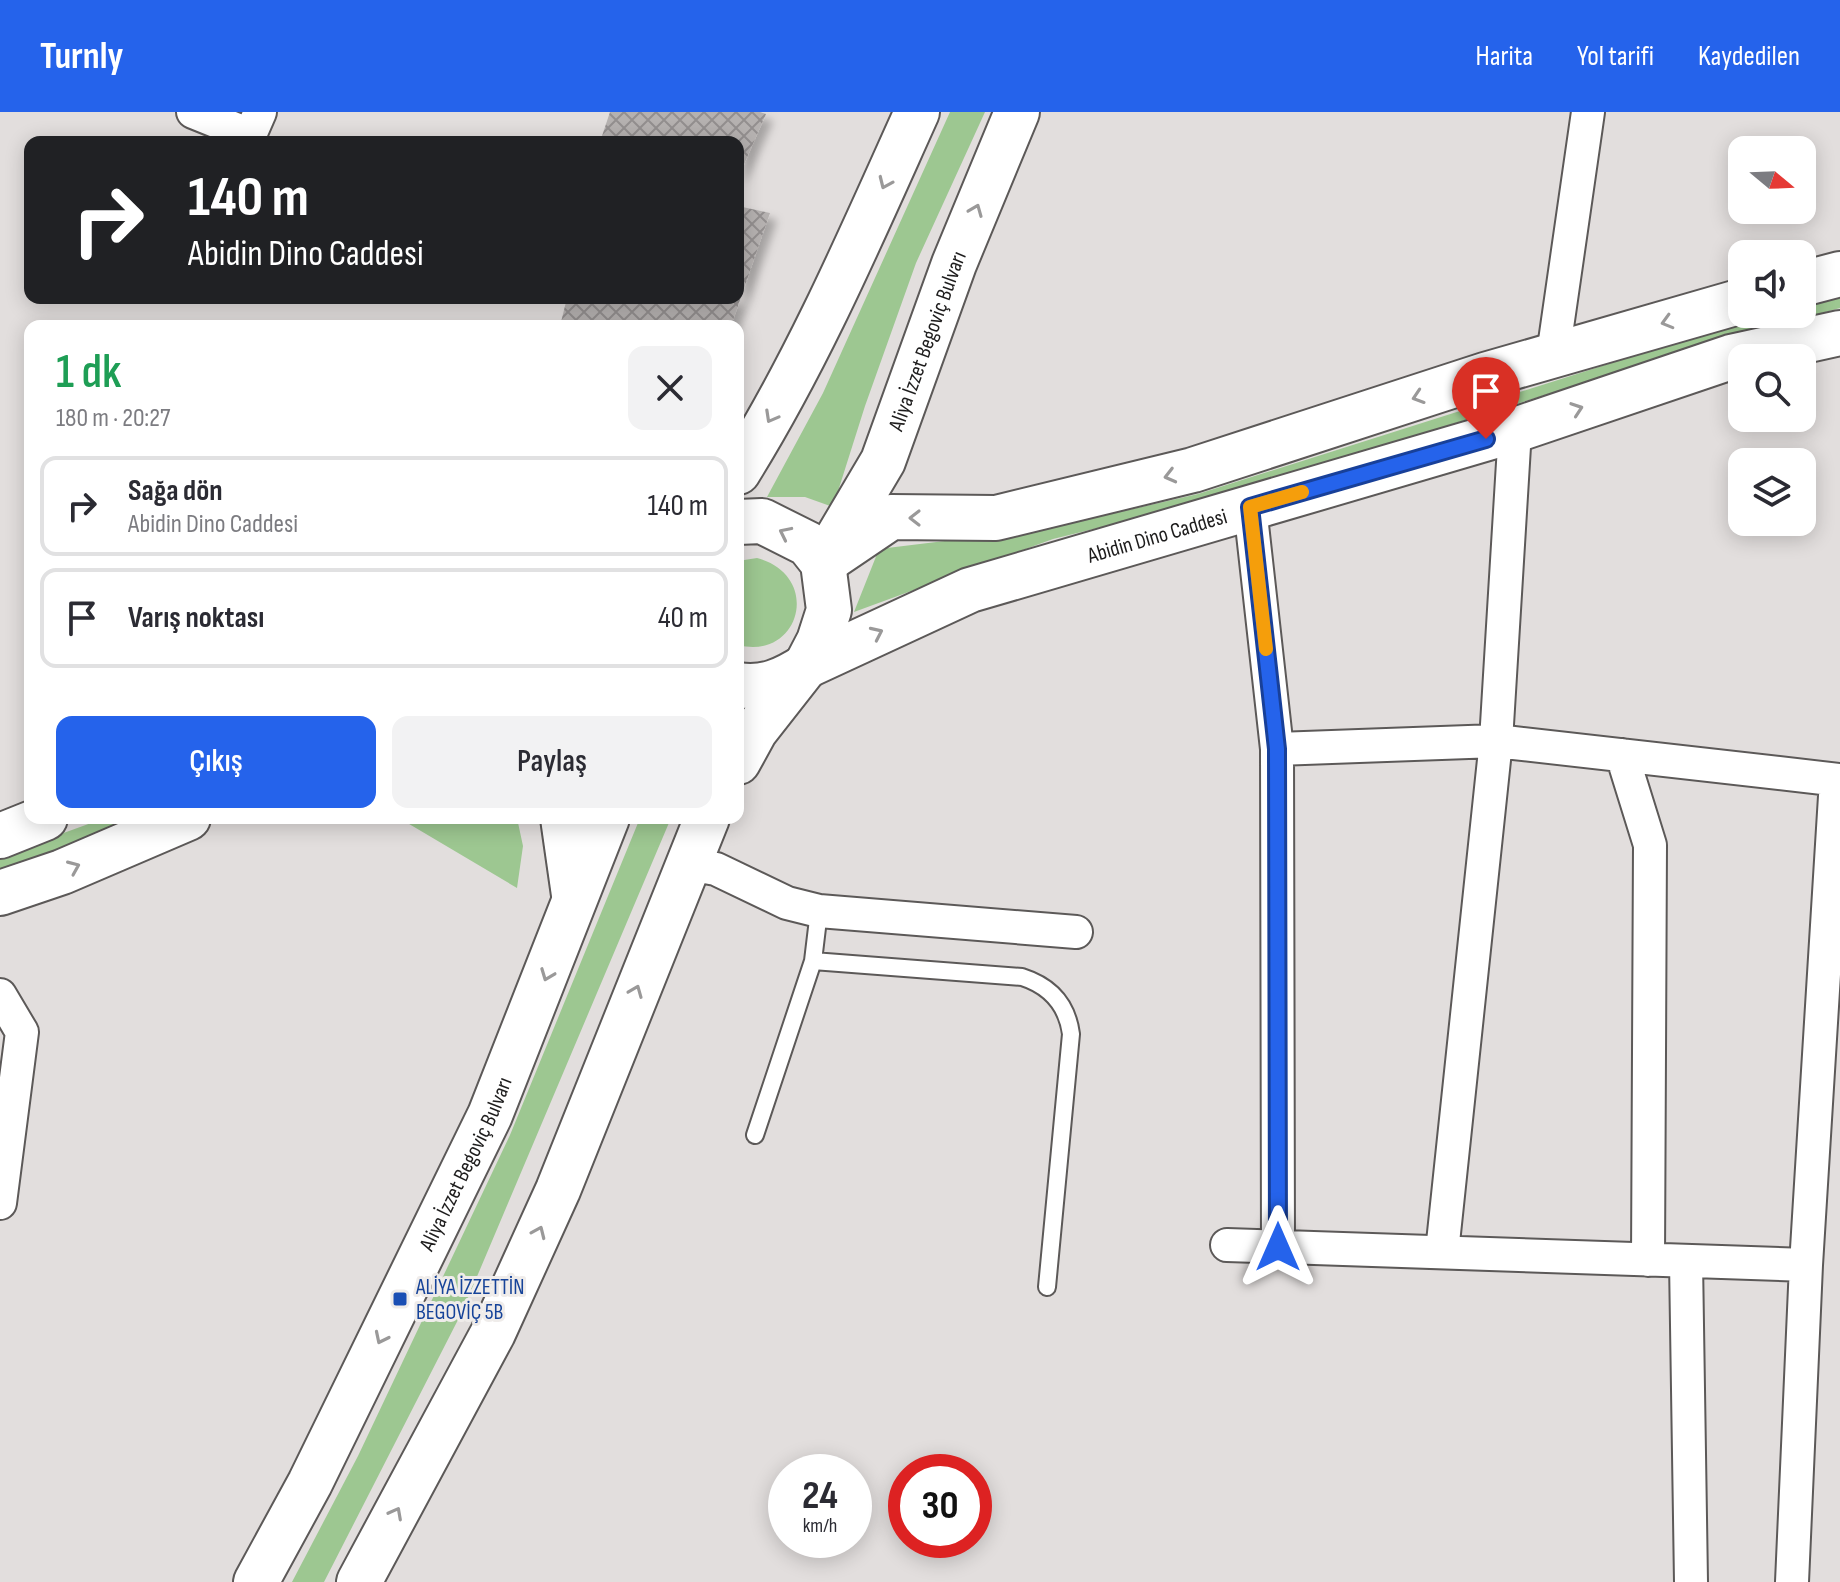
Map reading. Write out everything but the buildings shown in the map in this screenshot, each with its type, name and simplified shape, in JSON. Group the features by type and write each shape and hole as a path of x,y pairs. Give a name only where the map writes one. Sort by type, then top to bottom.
{"main road":[{"path":"744,462 773,415 866,226 917,112"},
{"name":"Aliya İzzet Begoviç Bulvarı","path":"823,563 883,461 954,264 1017,112"},
{"path":"1816,280 1840,274"},
{"path":"823,563 891,517 996,518 1178,474 1553,355 1728,305"},
{"name":"Abidin Dino Caddesi","path":"744,686 754,687 781,681 806,666 970,590 1515,430 1731,357 1840,333"},
{"path":"744,522 762,521 808,544 823,563 829,610 819,641 806,666 755,731 744,751"},
{"path":"0,836 30,824"},
{"path":"0,893 62,872 174,824"},
{"path":"564,824 575,902"},
{"name":"Aliya İzzet Begoviç Bulvarı","path":"256,1582 310,1483 490,1115 605,824"},
{"path":"359,1582 500,1319 558,1190 705,824"}],"street":[{"path":"193,112 250,135 260,112"},
{"path":"1553,355 1588,112"},
{"path":"1442,1252 1496,741 1515,430"},
{"path":"1250,507 1277,749 1278,1247"},
{"path":"1277,749 1496,741 1838,780 1806,1265 1792,1582"},
{"path":"1622,755 1650,845 1648,1260"},
{"path":"688,864 716,869 787,903 819,911 1076,932"},
{"path":"0,995 22,1032 0,1203"},
{"path":"1227,1245 1806,1265"},
{"path":"1686,1261 1691,1582"}],"lane":[{"path":"755,1135 813,961 819,911"},
{"path":"813,961 1022,977 1036,981 1058,999 1069,1021 1071,1034 1047,1287"}],"green space":[{"path":"950,112 985,112 916,263 833,507 805,497 767,497 823,393"},
{"path":"1840,298 1840,308 1816,315 1816,304"},
{"path":"1728,327 1767,328 1203,502 1053,539 854,612 879,549 1050,528 1198,494"},
{"path":"757,558 778,568 791,581 796,598 796,614 789,629 776,641 759,647 744,646 744,560"},
{"path":"88,824 125,824 0,870 0,856"},
{"path":"409,824 518,824 523,846 517,888"},
{"path":"638,824 668,824 462,1312 324,1582 292,1582 358,1456 510,1135"}],"slow traffic":[{"path":"1266,649 1250,507 1302,492"}],"place":[{"name":"ALİYA İZZETTİN BEGOVİÇ 5B","path":"400,1299"}],"route":[{"path":"1278,1247 1277,749 1250,507 1486,439"}]}
